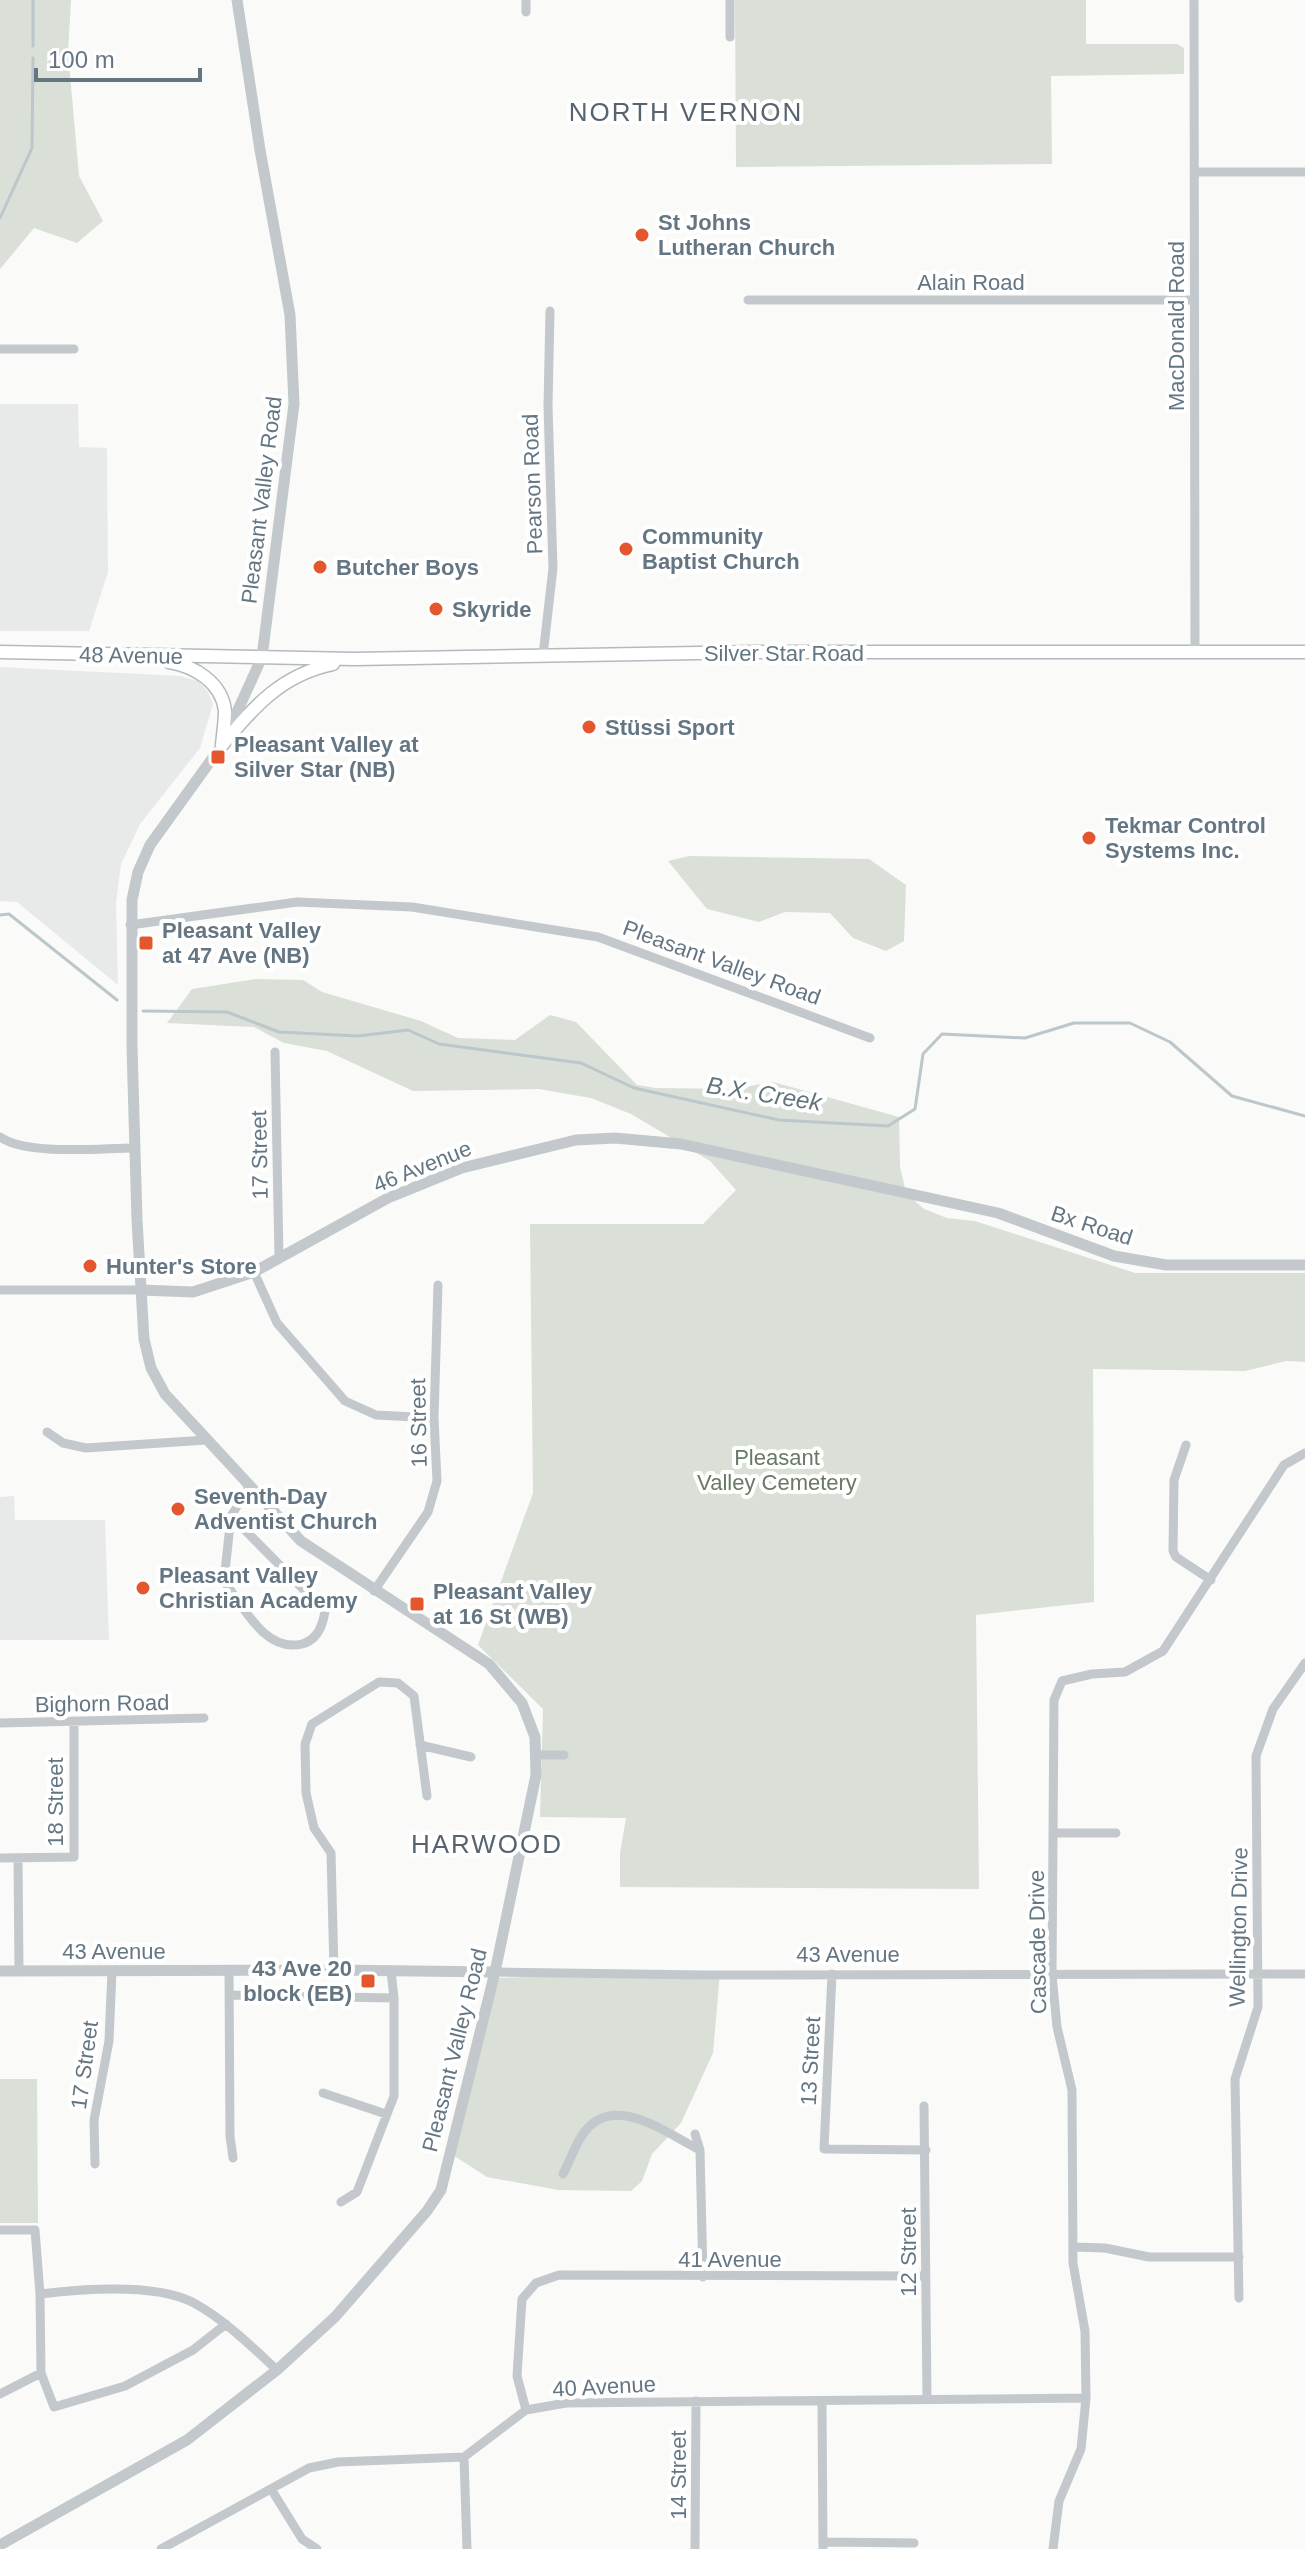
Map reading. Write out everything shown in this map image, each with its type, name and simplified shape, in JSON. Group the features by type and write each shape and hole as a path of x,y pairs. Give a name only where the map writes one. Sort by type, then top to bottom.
{"main road":[{"name":"48 Avenue","path":"0,652 262,657"},
{"name":"Silver Star Road","path":"262,657 354,659 543,655 1305,652"},
{"path":"126,656 183,664 208,679 219,693 225,711 222,745"},
{"path":"222,745 251,711 294,676 354,659"}],"street":[{"name":"Pleasant Valley Road","path":"0,2545 187,2440 277,2370 335,2317 427,2211 441,2190 495,1972 536,1775 535,1737 522,1703 489,1664 301,1541 165,1394 151,1368 144,1339 134,1148 130,925 138,872 150,845 222,745 262,657 294,404 290,315 237,0"},
{"path":"526,0 526,12"},
{"path":"730,0 730,37"},
{"name":"MacDonald Road","path":"1194,0 1195,653"},
{"path":"1194,172 1305,172"},
{"name":"Alain Road","path":"748,300 1194,300"},
{"name":"Pearson Road","path":"543,655 553,568 548,406 550,311"},
{"path":"0,349 74,349"},
{"name":"Pleasant Valley Road","path":"130,925 297,902 412,907 598,937 870,1038"},
{"name":"17 Street","path":"275,1052 279,1257"},
{"path":"0,1137 12,1146 30,1148 134,1148"},
{"name":"46 Avenue","path":"0,1290 193,1292 254,1272 388,1198 462,1168 576,1140 615,1138 681,1144 872,1185"},
{"name":"Bx Road","path":"872,1185 998,1213 1114,1256 1166,1265 1305,1265"},
{"path":"254,1272 277,1323 345,1401 376,1415 434,1418"},
{"name":"16 Street","path":"374,1591 428,1512 437,1481 434,1418 438,1285"},
{"path":"47,1432 63,1443 86,1448 206,1440"},
{"path":"1186,1445 1174,1480 1173,1551 1176,1557 1211,1580"},
{"name":"Cascade Drive","path":"1053,2549 1059,2501 1081,2449 1086,2398 1085,2331 1073,2263 1072,2090 1057,2027 1052,1975 1054,1700 1062,1681 1092,1674 1125,1672 1163,1651 1284,1465 1305,1453"},
{"path":"231,1516 325,1611 323,1626 307,1643 290,1647 269,1639 224,1581 231,1516 249,1487"},
{"name":"Wellington Drive","path":"1239,2298 1235,2079 1258,2007 1256,1756 1273,1709 1305,1663"},
{"path":"334,1970 331,1853 314,1828 306,1793 305,1744 312,1724 379,1682 398,1683 414,1696 427,1796"},
{"name":"Bighorn Road","path":"0,1723 204,1718"},
{"name":"18 Street","path":"19,1971 18,1858 74,1857 74,1723"},
{"path":"420,1745 471,1757"},
{"path":"537,1755 564,1755"},
{"path":"1053,1833 1116,1833"},
{"path":"0,1858 18,1858"},
{"path":"229,1970 230,2136 233,2158"},
{"name":"43 Avenue","path":"0,1971 1305,1974"},
{"name":"17 Street","path":"95,2164 94,2120 109,2041 112,1971"},
{"path":"341,2202 357,2192 394,2096 391,1971"},
{"name":"13 Street","path":"832,1974 824,2149 926,2150"},
{"path":"229,1995 394,1998"},
{"path":"323,2093 386,2114"},
{"name":"12 Street","path":"924,2106 927,2398"},
{"path":"563,2174 583,2133 598,2119 618,2113 633,2116 700,2150"},
{"path":"695,2134 700,2150 703,2277"},
{"path":"0,2230 35,2230 41,2373 54,2407 125,2386 193,2350 226,2324"},
{"path":"1073,2247 1105,2248 1149,2257 1239,2257"},
{"name":"41 Avenue","path":"526,2410 517,2376 522,2299 536,2283 559,2275 926,2276"},
{"path":"40,2294 87,2289 169,2294 193,2303 226,2324 277,2370"},
{"path":"0,2394 41,2373"},
{"name":"40 Avenue","path":"464,2457 526,2410 566,2403 1086,2398"},
{"name":"14 Street","path":"695,2549 696,2401"},
{"path":"822,2401 823,2546 914,2543"},
{"path":"161,2549 309,2468 338,2462 464,2457 467,2549"},
{"path":"271,2489 302,2539 317,2549"}],"shaded area":[{"path":"0,404 78,404 79,447 107,448 108,572 89,631 0,631"},
{"path":"0,667 180,676 198,681 213,704 200,748 140,824 121,864 116,903 118,985 17,902 0,901"},
{"path":"14,1496 15,1520 105,1520 109,1640 0,1640 0,1497"}],"green space":[{"path":"0,0 71,0 68,52 79,176 103,221 77,243 34,228 0,269"},
{"path":"735,0 1086,0 1086,44 1177,44 1184,48 1184,74 1051,76 1052,164 736,167"},
{"path":"689,856 869,859 906,885 904,941 886,951 853,938 830,913 785,912 759,922 707,909 668,861"},
{"name":"Pleasant Valley Cemetery","path":"256,979 303,980 322,992 421,1021 458,1038 515,1040 550,1015 576,1022 637,1085 733,1089 773,1082 899,1117 900,1167 906,1193 924,1209 947,1218 975,1221 1135,1273 1305,1273 1305,1362 1286,1361 1245,1371 1093,1369 1094,1602 976,1615 979,1889 620,1887 620,1853 626,1818 540,1817 543,1709 478,1645 533,1493 530,1224 703,1224 736,1190 710,1161 631,1114 591,1098 539,1089 413,1091 327,1051 284,1043 254,1027 167,1023 192,989"},
{"path":"720,1972 713,2053 681,2123 652,2154 642,2181 631,2191 558,2190 487,2177 453,2155 489,1978"},
{"path":"0,2079 37,2079 38,2223 0,2223"}],"waterway":[{"name":"B.X. Creek","path":"33,0 33,46"},
{"name":"B.X. Creek","path":"0,218 32,148 33,58"},
{"name":"B.X. Creek","path":"0,915 9,914 117,1000"},
{"name":"B.X. Creek","path":"143,1011 227,1012 279,1032 358,1036 408,1030 439,1044 581,1063 634,1088 779,1120 888,1126 915,1109 923,1054 942,1034 1025,1038 1074,1023 1130,1023 1170,1042 1232,1096 1305,1116"}],"place":[{"name":"St Johns Lutheran Church","path":"642,235"},
{"name":"Community Baptist Church","path":"626,549"},
{"name":"Butcher Boys","path":"320,567"},
{"name":"Skyride","path":"436,609"},
{"name":"Stüssi Sport","path":"589,727"},
{"name":"Pleasant Valley at Silver Star (NB)","path":"218,757"},
{"name":"Tekmar Control Systems Inc.","path":"1089,838"},
{"name":"Pleasant Valley at 47 Ave (NB)","path":"146,943"},
{"name":"Hunter's Store","path":"90,1266"},
{"name":"Seventh-Day Adventist Church","path":"178,1509"},
{"name":"Pleasant Valley Christian Academy","path":"143,1588"},
{"name":"Pleasant Valley at 16 St (WB)","path":"417,1604"},
{"name":"43 Ave 20 block (EB)","path":"368,1981"}],"district":[{"name":"NORTH VERNON","path":"686,112"},
{"name":"HARWOOD","path":"487,1844"}]}
